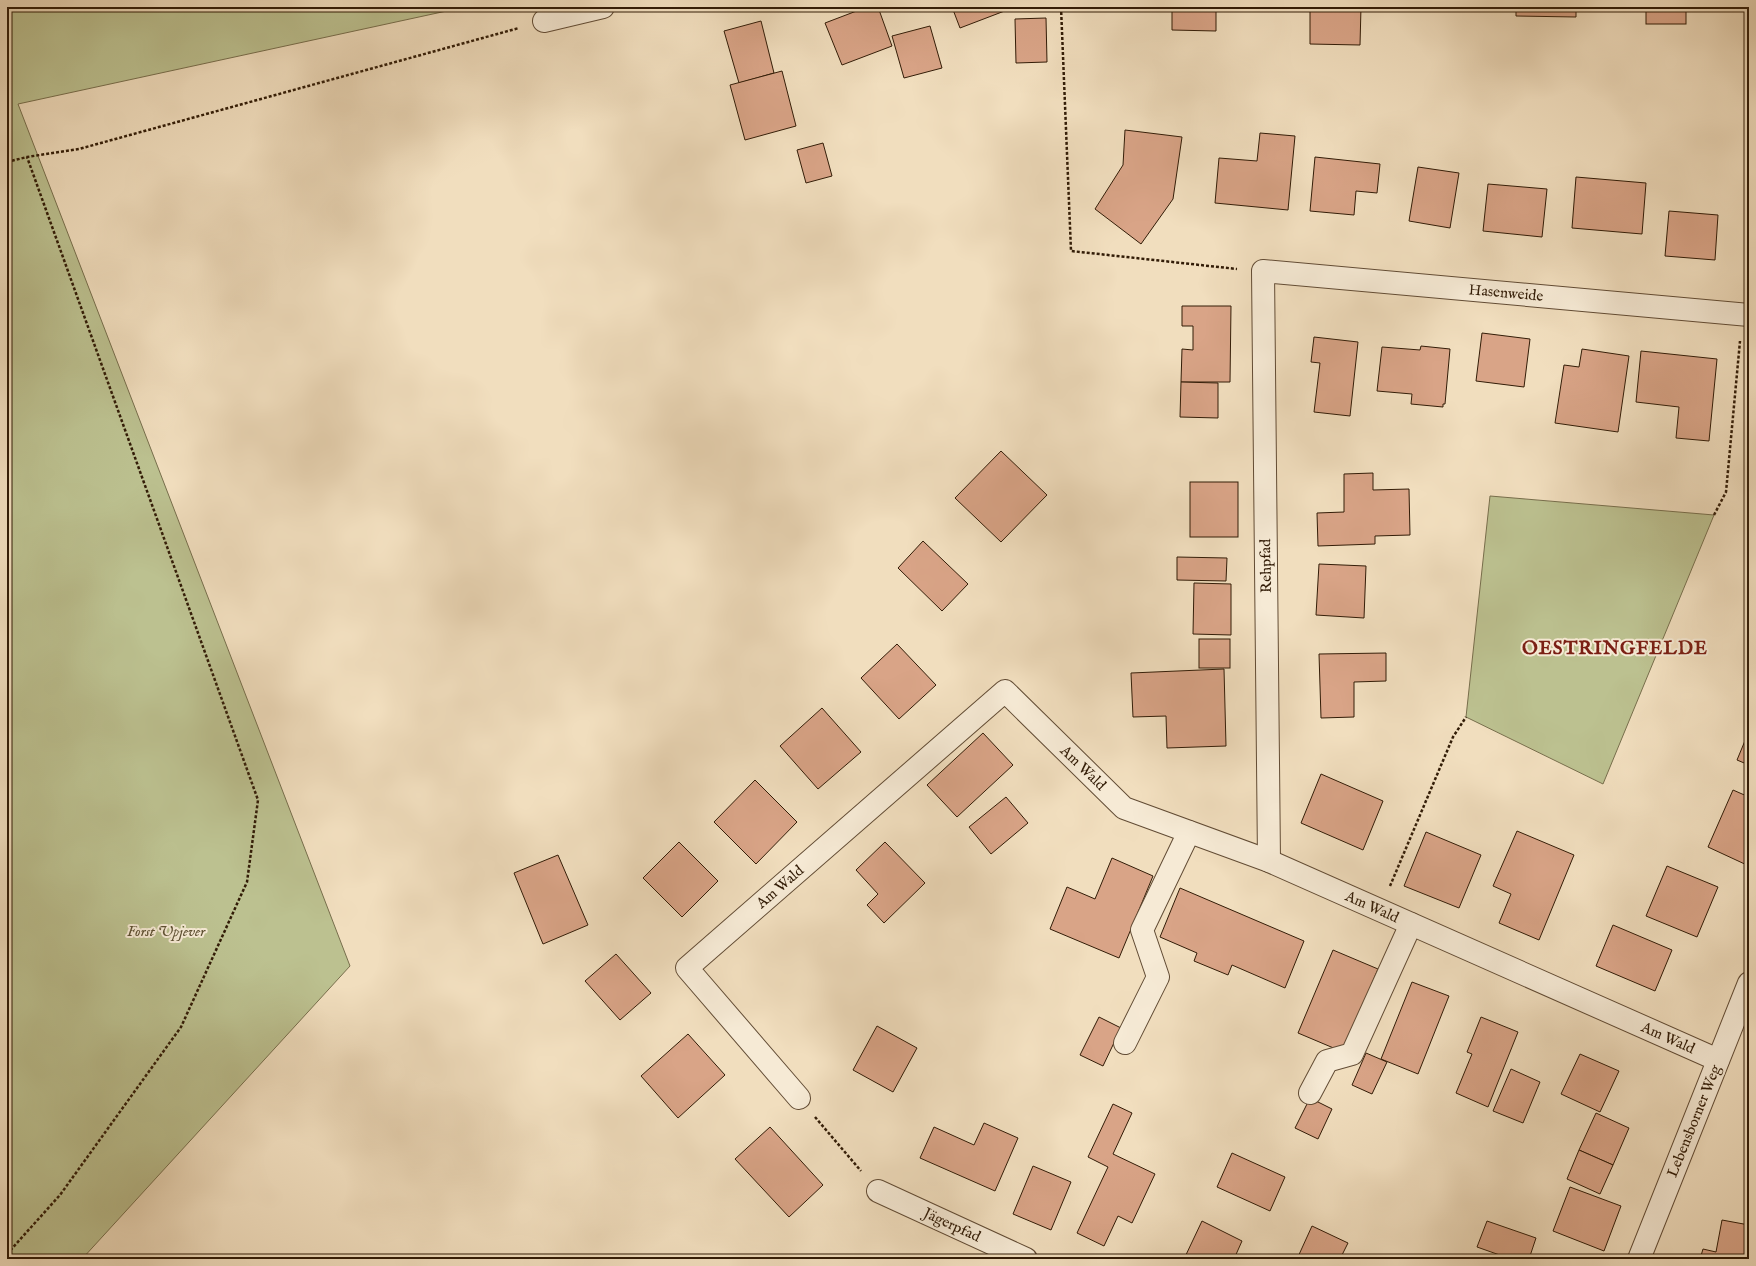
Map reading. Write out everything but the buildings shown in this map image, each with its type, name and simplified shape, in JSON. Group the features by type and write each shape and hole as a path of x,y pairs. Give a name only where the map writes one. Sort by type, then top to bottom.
{"street":[{"path":"544,21 603,7"},
{"name":"Hasenweide","path":"1263,271 1746,315"},
{"name":"Rehpfad","path":"1263,271 1269,861"},
{"name":"Am Wald","path":"799,1098 687,968 1005,691 1124,808 1269,861 1718,1060"},
{"path":"1125,1043 1158,977 1142,930 1189,832"},
{"path":"1310,1093 1327,1061 1352,1054 1411,924"},
{"name":"Lebensborner Weg","path":"1639,1259 1749,983"},
{"name":"Jägerpfad","path":"878,1192 1026,1259"}],"path":[{"path":"1061,7 1071,251 1263,271"},
{"path":"7,162 27,157 79,149 544,21"},
{"path":"7,1254 60,1195 181,1028 247,882 258,800 27,157"},
{"path":"1714,515 1726,492 1746,315"},
{"path":"1379,910 1453,737 1466,717"},
{"path":"799,1098 878,1192"}],"green space":[{"name":"Forst Upjever","path":"7,7 465,7 18,104 350,966 82,1259 7,1259"},
{"path":"1490,496 1714,515 1603,784 1466,717"}],"district":[{"name":"OESTRINGFELDE","path":"1615,649"}]}
